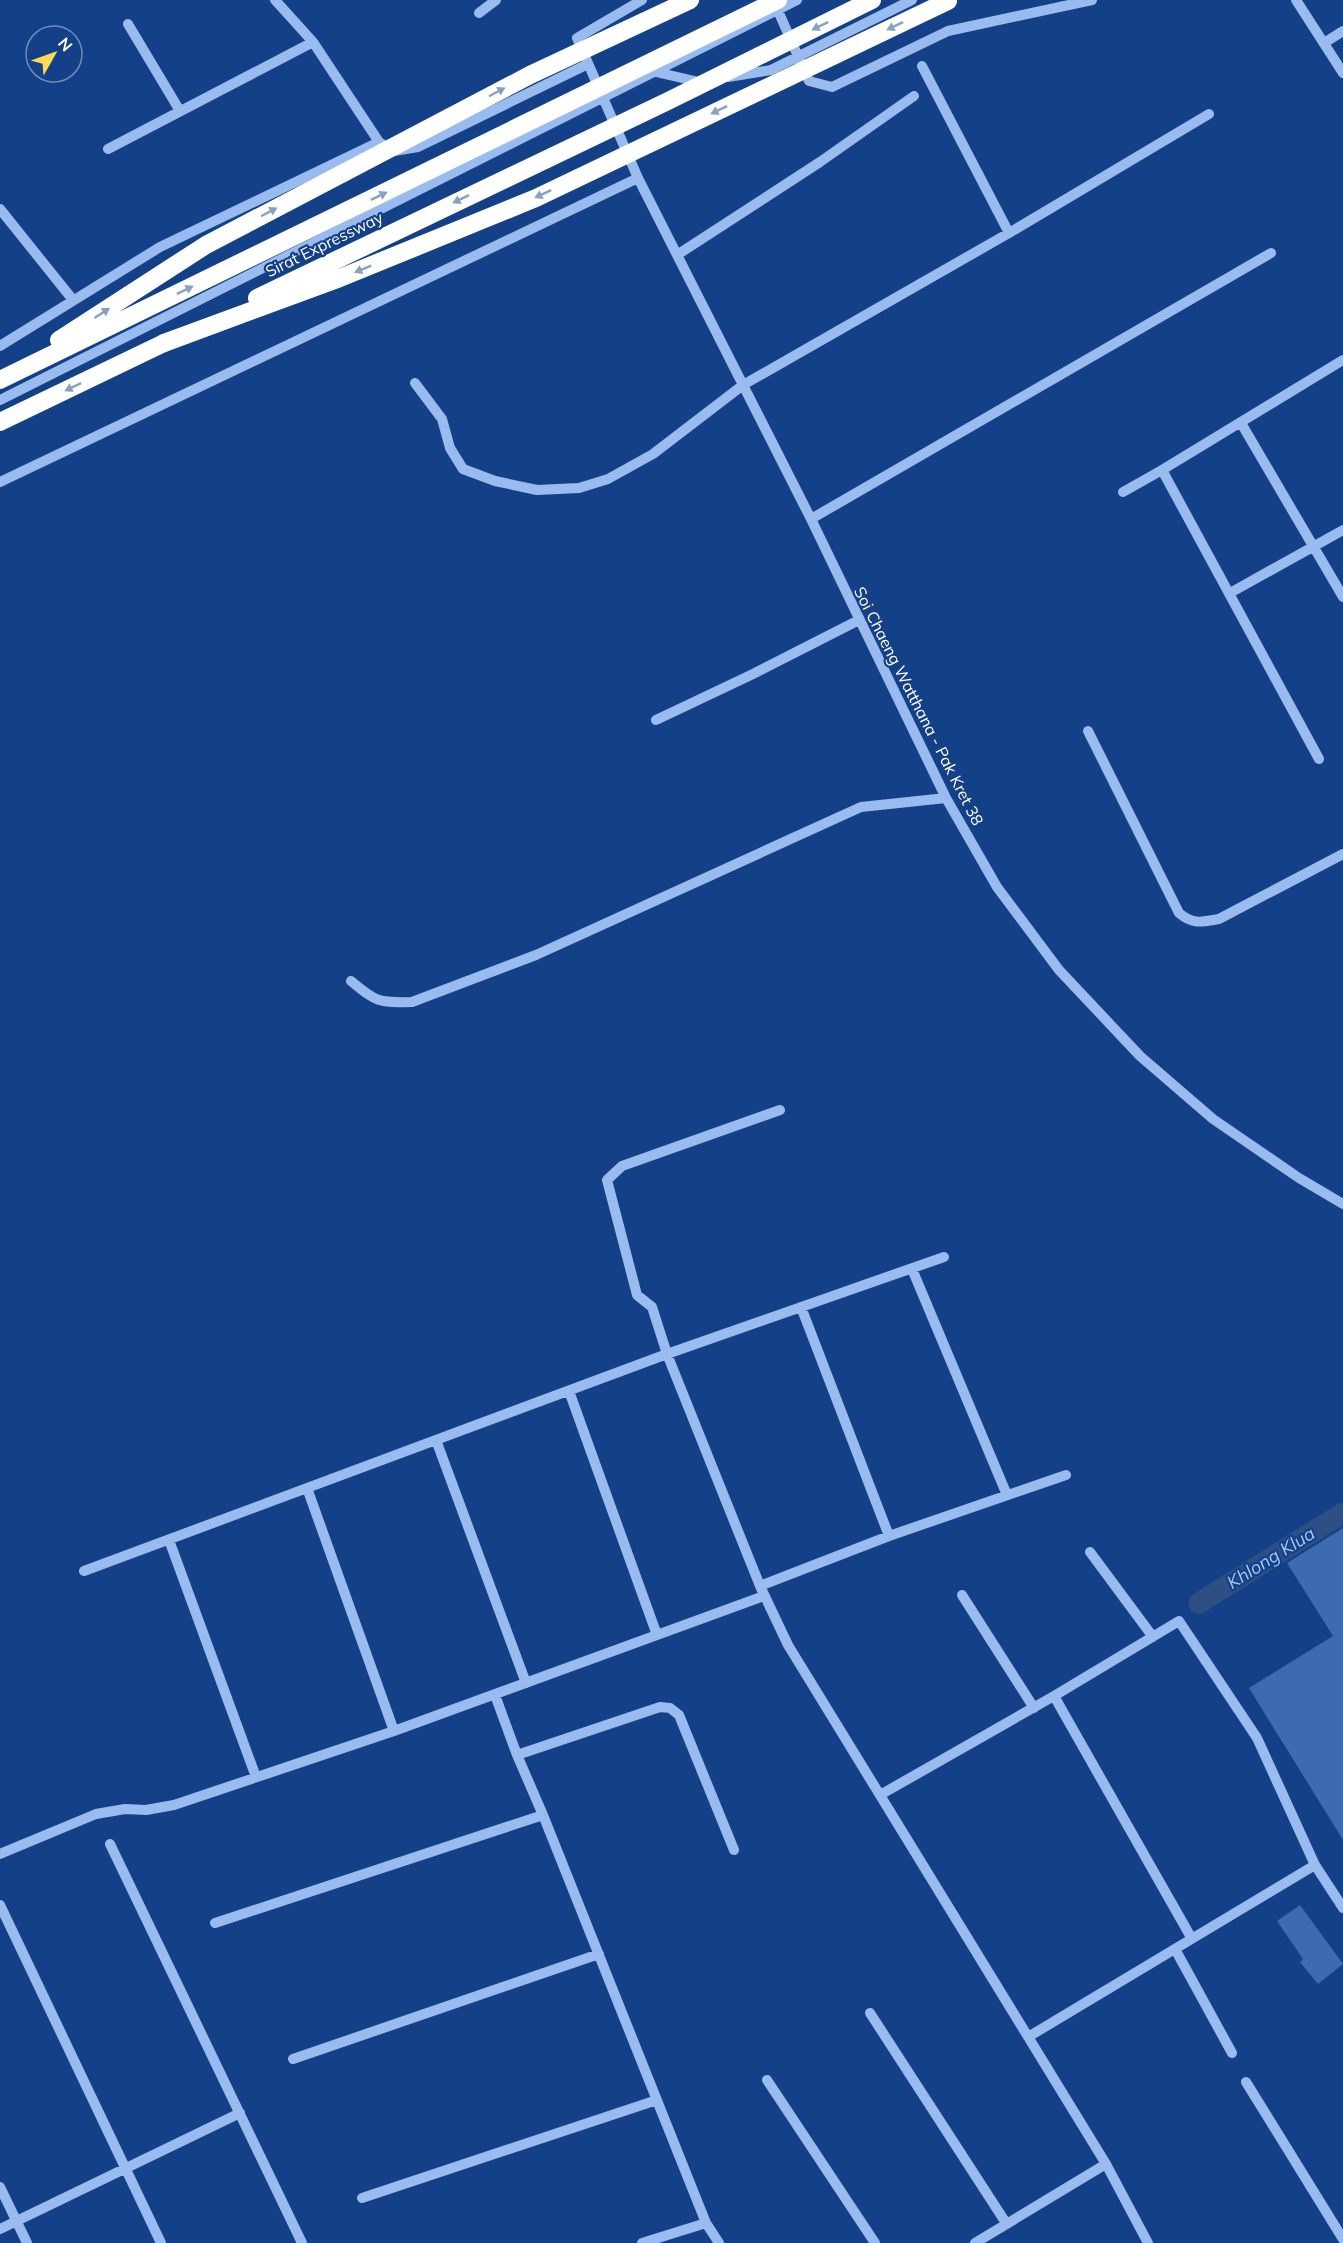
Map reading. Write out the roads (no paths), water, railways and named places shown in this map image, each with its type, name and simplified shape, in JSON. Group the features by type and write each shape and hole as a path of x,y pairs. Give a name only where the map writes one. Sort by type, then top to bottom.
{"highway":[{"path":"0,379 207,245 530,75 690,0"},
{"name":"Sirat Expressway","path":"0,422 666,102 872,0"},
{"path":"164,343 339,278 536,198 948,0"},
{"name":"Sirat Expressway","path":"0,379 651,69 776,3"}],"street":[{"path":"275,0 313,42 379,141 394,151 418,147 588,64"},
{"path":"478,13 496,0"},
{"path":"622,5 642,0"},
{"path":"797,0 776,3 809,81 832,87 948,31 1092,0"},
{"path":"0,400 603,98 651,69 699,82 771,70 912,0"},
{"path":"1296,0 1343,74"},
{"name":"Soi Chaeng Watthana - Pak Kret 38","path":"622,5 577,38 588,64 638,178 811,519 946,798 997,886 1059,970 1140,1056 1213,1119 1299,1178 1343,1204"},
{"path":"128,24 180,111"},
{"path":"1324,43 1343,31"},
{"path":"108,149 313,42"},
{"path":"922,66 1009,233"},
{"path":"677,255 820,162 914,96"},
{"path":"415,383 442,420 450,448 463,469 495,481 537,490 579,488 608,479 652,454 743,385 1009,233 1209,114"},
{"path":"0,346 160,248 379,141"},
{"path":"0,482 638,178"},
{"path":"0,209 73,300"},
{"path":"811,519 1271,253"},
{"path":"1122,492 1343,360"},
{"path":"1241,423 1343,597"},
{"path":"1162,470 1319,759"},
{"path":"1230,593 1343,530"},
{"path":"656,720 859,620"},
{"path":"1088,731 1179,913 1189,921 1203,922 1219,919 1343,854"},
{"path":"351,981 372,999 393,1003 412,1002 536,955 861,807 946,798"},
{"path":"780,1110 622,1166 607,1180 637,1295 652,1307 668,1354 762,1591 788,1646 1106,2164 1148,2243"},
{"path":"84,1571 668,1354 944,1257"},
{"path":"912,1269 1007,1495"},
{"path":"801,1307 888,1536"},
{"path":"569,1391 657,1635"},
{"path":"436,1440 526,1683"},
{"path":"0,1854 96,1814 174,1805 394,1731 657,1635 888,1536 1066,1475"},
{"path":"308,1488 394,1731"},
{"path":"169,1540 256,1777"},
{"path":"1090,1552 1153,1637"},
{"path":"962,1595 1034,1708"},
{"path":"880,1795 1034,1708 1179,1621 1257,1738 1315,1865 1343,1908"},
{"path":"495,1695 517,1755 706,2223 719,2243"},
{"path":"1054,1696 1192,1939"},
{"path":"517,1755 660,1707 670,1708 679,1715 734,1850"},
{"path":"215,1923 543,1815"},
{"path":"110,1844 302,2243"},
{"path":"1028,2037 1315,1865"},
{"path":"0,1905 161,2243"},
{"path":"1174,1949 1232,2053"},
{"path":"293,2059 599,1954"},
{"path":"870,2013 1006,2223"},
{"path":"767,2080 875,2243"},
{"path":"1246,2082 1343,2239"},
{"path":"362,2198 657,2100"},
{"path":"0,2229 240,2113"},
{"path":"975,2243 1106,2164"},
{"path":"0,2187 27,2243"},
{"path":"642,2243 706,2223"}],"waterway":[{"name":"Khlong Klua","path":"1199,1603 1343,1513"}]}
